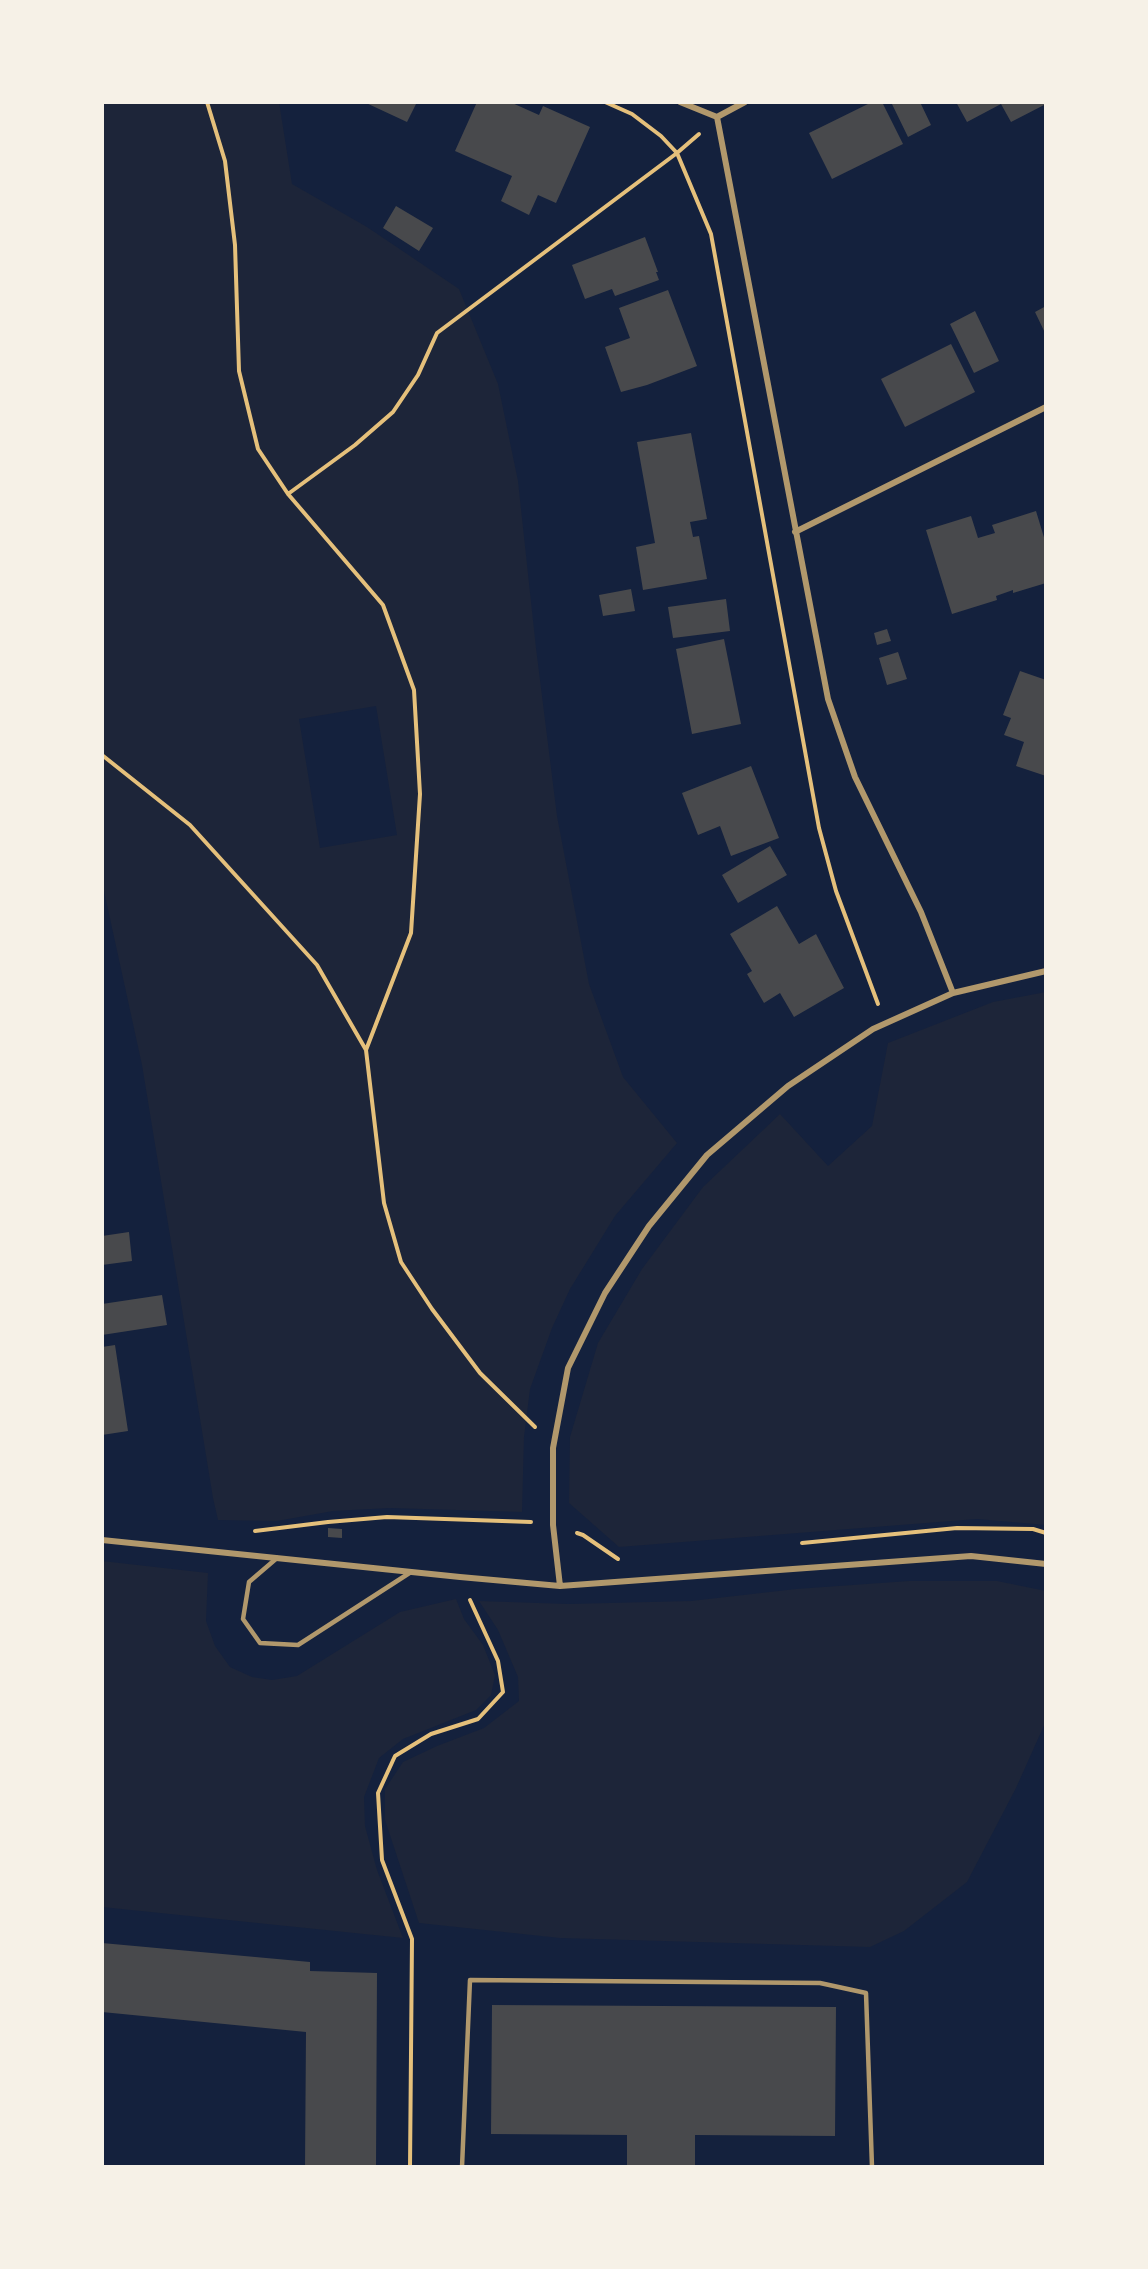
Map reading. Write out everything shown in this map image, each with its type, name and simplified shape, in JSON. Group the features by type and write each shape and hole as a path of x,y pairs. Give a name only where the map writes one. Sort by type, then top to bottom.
{"street":[{"path":"680,102 717,117"},
{"path":"717,117 745,102"},
{"path":"717,117 828,699 855,777 921,912 953,993"},
{"path":"795,532 1046,407"},
{"path":"560,1586 553,1525 553,1448 568,1368 605,1293 649,1226 707,1155 788,1086 873,1029 953,993 1046,971"},
{"path":"102,1540 560,1586 970,1556 1046,1564"}],"lane":[{"path":"277,1558 249,1582 243,1619 260,1643 298,1645 411,1572"},
{"path":"462,2167 470,1980 820,1983 866,1993 872,2167"}],"path":[{"path":"207,102 225,161 235,245 239,372 258,449 288,494 383,605 414,690 420,794 411,933 366,1050"},
{"path":"605,102 632,114 661,136 677,153 711,234 819,828 836,891 879,1005"},
{"path":"288,494 355,445 393,412 417,375 437,333 677,153 717,117"},
{"path":"102,755 190,825 317,965 366,1050 384,1203 401,1262 432,1309 480,1373 553,1448"},
{"path":"410,2167 412,1939 382,1860 378,1793 395,1756 431,1734 478,1719 503,1692 498,1662 460,1577"}],"shaded area":[{"path":"102,102 279,102 292,184 367,227 459,289 498,384 518,481 557,816 589,984 623,1077 677,1143 615,1216 570,1289 552,1328 530,1389 524,1437 522,1512 390,1508 333,1511 277,1521 218,1520 142,1065 102,882","holes":["376,706 397,835 320,848 299,719"]},
{"path":"1046,992 1046,1525 977,1519 619,1547 569,1503 570,1437 598,1343 642,1269 703,1187 780,1114 828,1166 872,1126 888,1043 993,1002"},
{"path":"102,1561 208,1573 206,1621 215,1646 230,1667 252,1677 272,1680 297,1676 400,1612 456,1599 464,1619 483,1645 495,1675 491,1695 476,1710 403,1739 379,1758 364,1797 365,1826 377,1870 403,1938 102,1907"},
{"path":"909,1581 997,1581 1046,1591 1046,1721 1016,1788 967,1882 904,1931 870,1947 560,1938 419,1923 385,1820 385,1789 403,1762 484,1728 519,1701 518,1677 498,1630 479,1601 568,1604 691,1601 796,1589"}],"building":[{"path":"364,102 417,102 407,122"},
{"path":"477,102 510,102 539,115 543,106 590,127 556,203 538,195 529,215 501,201 512,176 455,151"},
{"path":"872,102 882,102 903,144 832,179 809,133"},
{"path":"891,102 920,102 931,125 908,137"},
{"path":"956,102 1046,102 1046,104 1011,122 1001,104 967,122"},
{"path":"396,206 433,228 419,251 383,228"},
{"path":"645,237 659,280 615,296 612,289 585,299 572,265"},
{"path":"668,290 697,366 621,392 605,347 630,338 619,308"},
{"path":"1046,306 1046,335 1035,312"},
{"path":"975,311 999,361 974,373 950,324"},
{"path":"951,344 975,392 905,427 881,379"},
{"path":"691,433 707,519 690,522 693,537 699,536 707,579 643,590 636,547 655,543 637,442"},
{"path":"1036,511 1046,544 1046,583 1013,593 1013,590 996,596 997,600 952,614 926,530 971,516 978,538 995,533 992,525"},
{"path":"631,589 635,611 603,616 599,595"},
{"path":"726,599 730,631 673,638 668,607"},
{"path":"887,629 891,641 877,645 874,633"},
{"path":"724,639 741,724 692,734 676,649"},
{"path":"898,652 907,679 887,685 879,658"},
{"path":"1020,671 1046,680 1046,776 1016,766 1024,742 1004,735 1011,718 1003,715"},
{"path":"751,766 779,838 731,856 720,826 698,835 682,793"},
{"path":"770,846 787,875 738,903 722,875"},
{"path":"777,906 799,944 816,934 844,988 794,1017 780,993 764,1003 747,974 752,971 730,934"},
{"path":"129,1232 132,1261 102,1265 102,1236"},
{"path":"162,1295 167,1325 102,1335 102,1304"},
{"path":"115,1345 128,1431 102,1435 102,1347"},
{"path":"328,1528 342,1529 342,1538 328,1537"},
{"path":"102,1943 310,1962 310,1971 377,1973 376,2167 305,2167 306,2032 102,2012"},
{"path":"492,2005 836,2007 835,2136 695,2135 695,2167 627,2167 627,2135 491,2134"}]}
